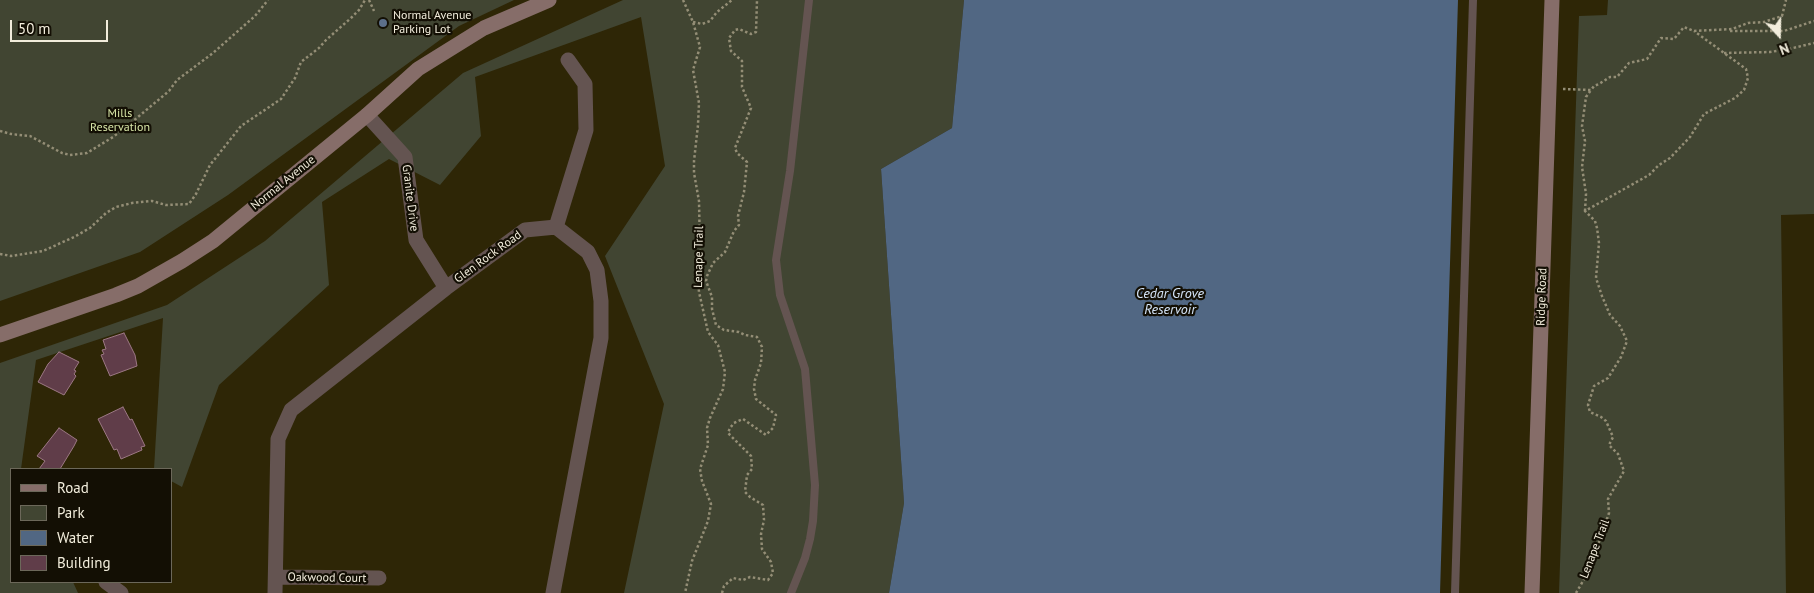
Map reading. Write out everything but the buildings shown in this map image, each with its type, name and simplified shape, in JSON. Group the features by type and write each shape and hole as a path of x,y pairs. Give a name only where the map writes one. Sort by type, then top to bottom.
{"street":[{"name":"Normal Avenue","path":"0,335 116,296 182,261 213,241 367,115 418,69 484,28 549,0"},
{"name":"Ridge Road","path":"1532,593 1552,0"},
{"path":"553,593 601,338 601,301 597,270 588,252 556,227 586,130 585,84 568,60"},
{"name":"Granite Drive","path":"367,115 405,156 416,240 446,288"},
{"name":"Glen Rock Road","path":"275,593 278,439 291,410 446,288 525,230 556,227"},
{"name":"Oakwood Court","path":"276,577 379,578"},
{"path":"107,583 121,593"}],"lane":[{"path":"791,593 805,558 810,539 815,503 815,485 804,369 780,294 776,260 790,171 809,0"},
{"path":"1456,593 1474,0"}],"path":[{"path":"0,131 30,136 62,153 70,155 87,153 113,137 132,122 168,91 177,80 213,53 248,22 268,0"},
{"path":"0,254 12,256 43,251 90,228 106,213 116,207 152,201 166,205 189,204 210,165 241,126 281,99 295,78 301,62 351,18 359,10 364,0"},
{"path":"369,0 374,11"},
{"name":"Lenape Trail","path":"683,0 693,22 700,47 693,70 699,104 694,161 699,201 700,251 697,278 701,308 708,332 718,345 725,372 723,389 708,423 708,445 700,469 702,481 711,504 708,522 692,561 685,593"},
{"path":"693,22 702,24 710,21 716,12 732,0"},
{"path":"722,593 724,586 733,578 743,580 750,577 768,580 772,573 771,562 762,549 763,505 745,492 747,475 752,468 751,456 728,433 734,423 742,419 766,435 773,428 776,415 756,399 754,389 761,363 762,347 756,337 724,330 716,325 712,309 712,297 706,281 706,276 714,263 725,252 734,231 739,225 738,216 744,192 747,162 735,148 750,108 742,87 742,61 731,51 728,38 739,28 751,34 756,32 757,0"},
{"path":"1694,31 1732,29 1748,23 1764,22 1782,16 1786,0"},
{"path":"1694,31 1784,31 1814,21"},
{"path":"1684,27 1694,31 1746,68 1748,78 1744,90 1736,98 1704,114 1690,137 1670,158 1649,175 1585,211 1586,194 1582,167 1585,141 1582,126 1586,97 1594,86 1610,77 1617,78 1629,63 1647,59 1661,38 1674,39 1684,27"},
{"path":"1723,53 1770,52 1814,42"},
{"path":"1549,88 1591,90"},
{"name":"Lenape Trail","path":"1576,593 1589,571 1608,513 1608,499 1624,471 1618,454 1609,445 1613,437 1606,422 1601,417 1590,412 1588,405 1594,386 1608,378 1621,357 1626,341 1620,326 1610,315 1596,278 1599,243 1597,228 1594,221 1585,211"}],"green space":[{"name":"Mills Reservation","path":"0,0 514,0 459,26 228,195 140,252 0,301"},
{"path":"623,0 964,0 952,128 881,169 904,503 889,593 624,593 664,404 605,256 665,166 641,17 475,77 481,136 440,185 389,159 322,202 329,285 219,385 182,487 172,482 172,468 154,468 163,318 36,360 21,468 10,468 10,583 73,583 78,593 0,593 0,363 167,305 265,241 463,73"},
{"path":"1608,0 1814,0 1814,214 1781,215 1786,593 1559,593 1579,16 1607,15"}],"water":[{"name":"Cedar Grove Reservoir","path":"964,0 1458,0 1440,593 889,593 904,503 881,169 952,128"}],"place":[{"name":"Normal Avenue Parking Lot","path":"383,23"}]}
